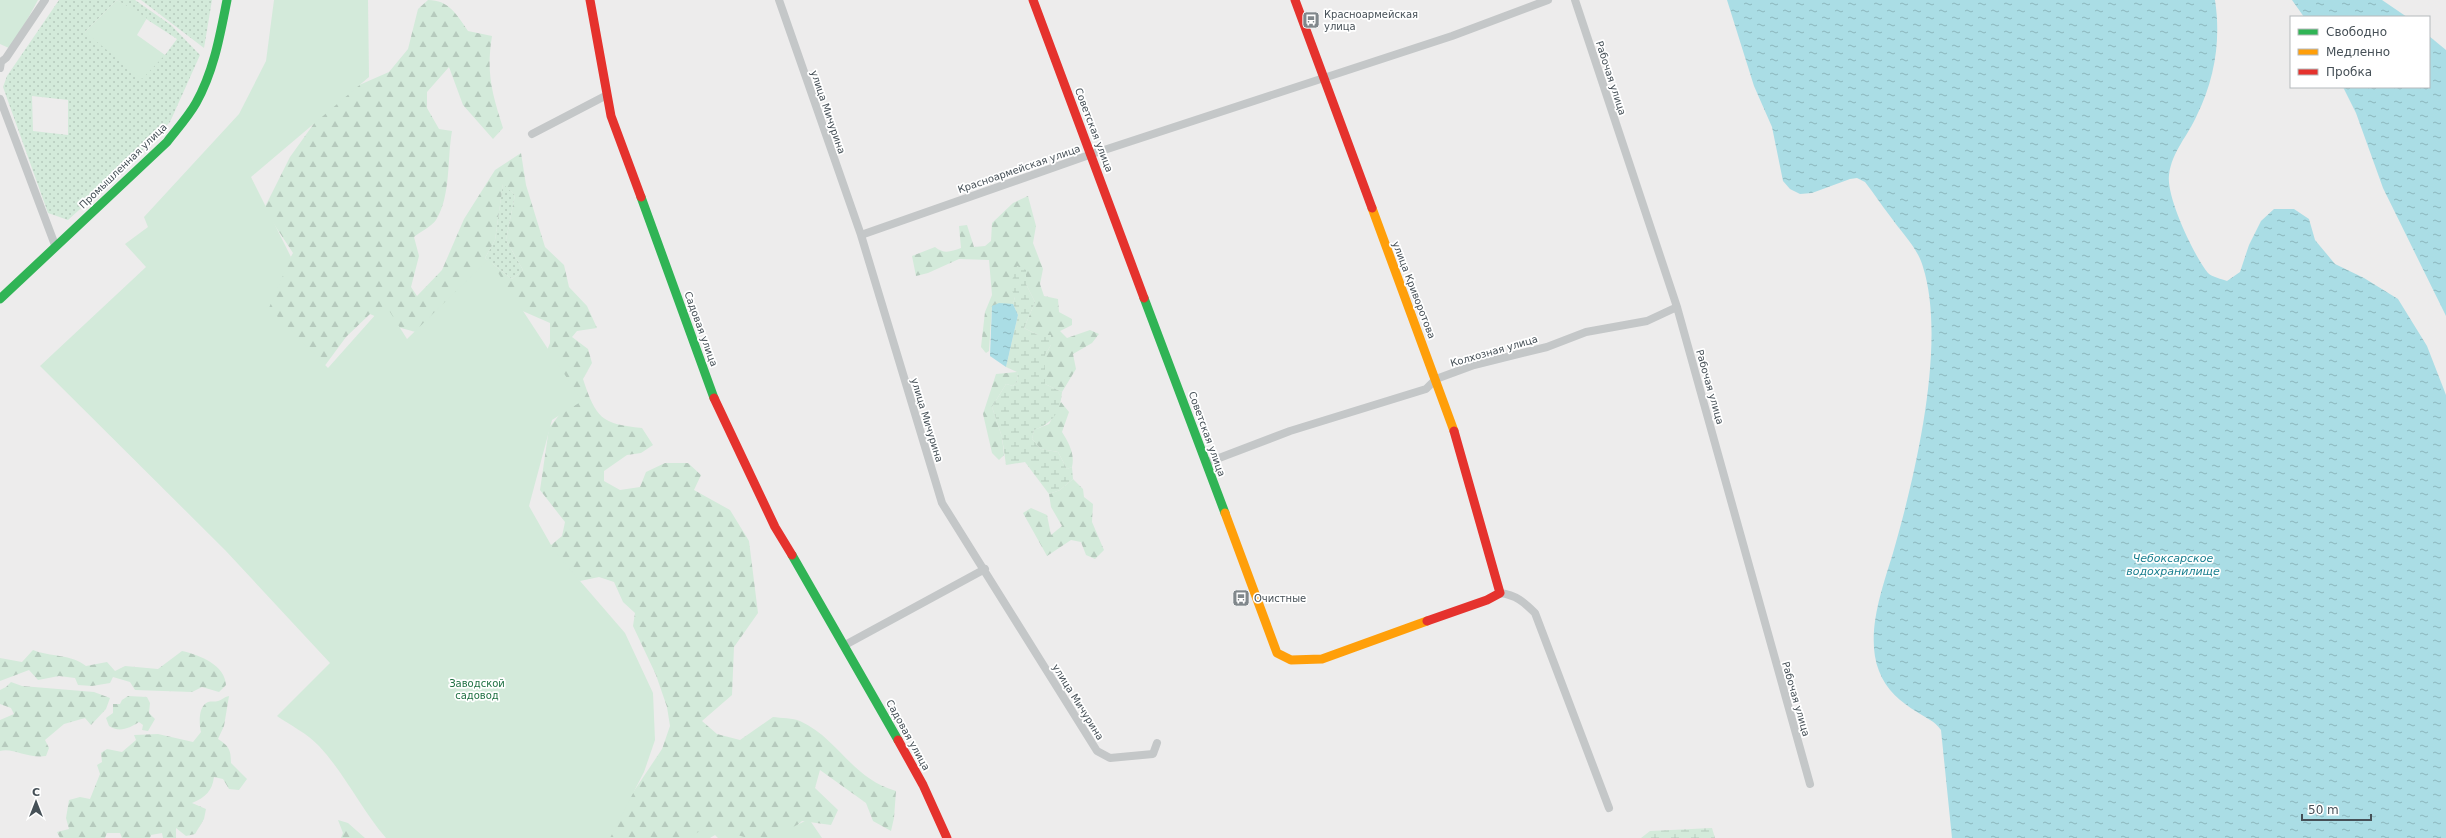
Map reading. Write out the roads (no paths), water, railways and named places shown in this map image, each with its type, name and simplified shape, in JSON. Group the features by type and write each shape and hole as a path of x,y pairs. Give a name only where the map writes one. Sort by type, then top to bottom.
{"street":[{"path":"0,68 1,62 6,58 45,0"},
{"name":"Промышленная улица","path":"0,299 55,245 167,142 189,115 206,80 216,51 227,0"},
{"name":"Садовая улица","path":"590,0 611,116 718,409 775,527 845,645 923,785 947,838"},
{"name":"улица Мичурина","path":"779,0 861,235 942,503 985,569 1097,751 1110,758 1152,754 1158,743"},
{"name":"Советская улица","path":"1033,0 1092,154 1277,653 1291,660 1322,659 1487,600 1500,593"},
{"name":"улица Криворотова","path":"1295,0 1323,79 1436,379 1474,492 1488,552 1500,593"},
{"name":"Красноармейская улица","path":"861,235 1092,154 1452,36 1548,0"},
{"name":"Рабочая улица","path":"1575,0 1677,307 1810,784"},
{"path":"532,134 607,95"},
{"path":"0,99 55,245"},
{"name":"Колхозная улица","path":"1206,463 1290,432 1426,389 1436,379 1474,365 1547,347 1586,332 1648,321 1677,307"},
{"path":"845,645 985,569"},
{"path":"1500,593 1512,594 1522,600 1535,613 1609,808"}],"water":[{"name":"Чебоксарское водохранилище","path":"1727,0 2215,0 2217,15 2217,44 2212,73 2203,101 2193,123 2173,158 2169,175 2169,185 2176,211 2202,265 2208,273 2214,277 2227,281 2240,272 2249,245 2261,221 2274,209 2294,209 2309,219 2315,240 2335,264 2364,278 2398,299 2427,346 2446,395 2446,838 1952,838 1941,730 1933,722 1905,704 1890,690 1879,671 1875,657 1874,642 1874,627 1880,597 1902,522 1925,410 1930,371 1932,333 1930,298 1923,267 1921,260 1913,247 1865,182 1857,178 1850,179 1812,193 1800,194 1790,189 1783,181 1772,127 1754,86"},
{"path":"2292,0 2382,0 2406,16 2303,16"},
{"path":"2430,37 2446,50 2446,316 2383,188 2356,113 2344,88 2430,88"},
{"path":"999,303 1013,304 1018,315 1006,367 990,356 992,306"}],"place":[{"name":"Красноармейская улица","path":"1311,20"},
{"name":"Очистные","path":"1241,598"}],"park label":[{"name":"Заводской садовод","path":"477,688"}]}
